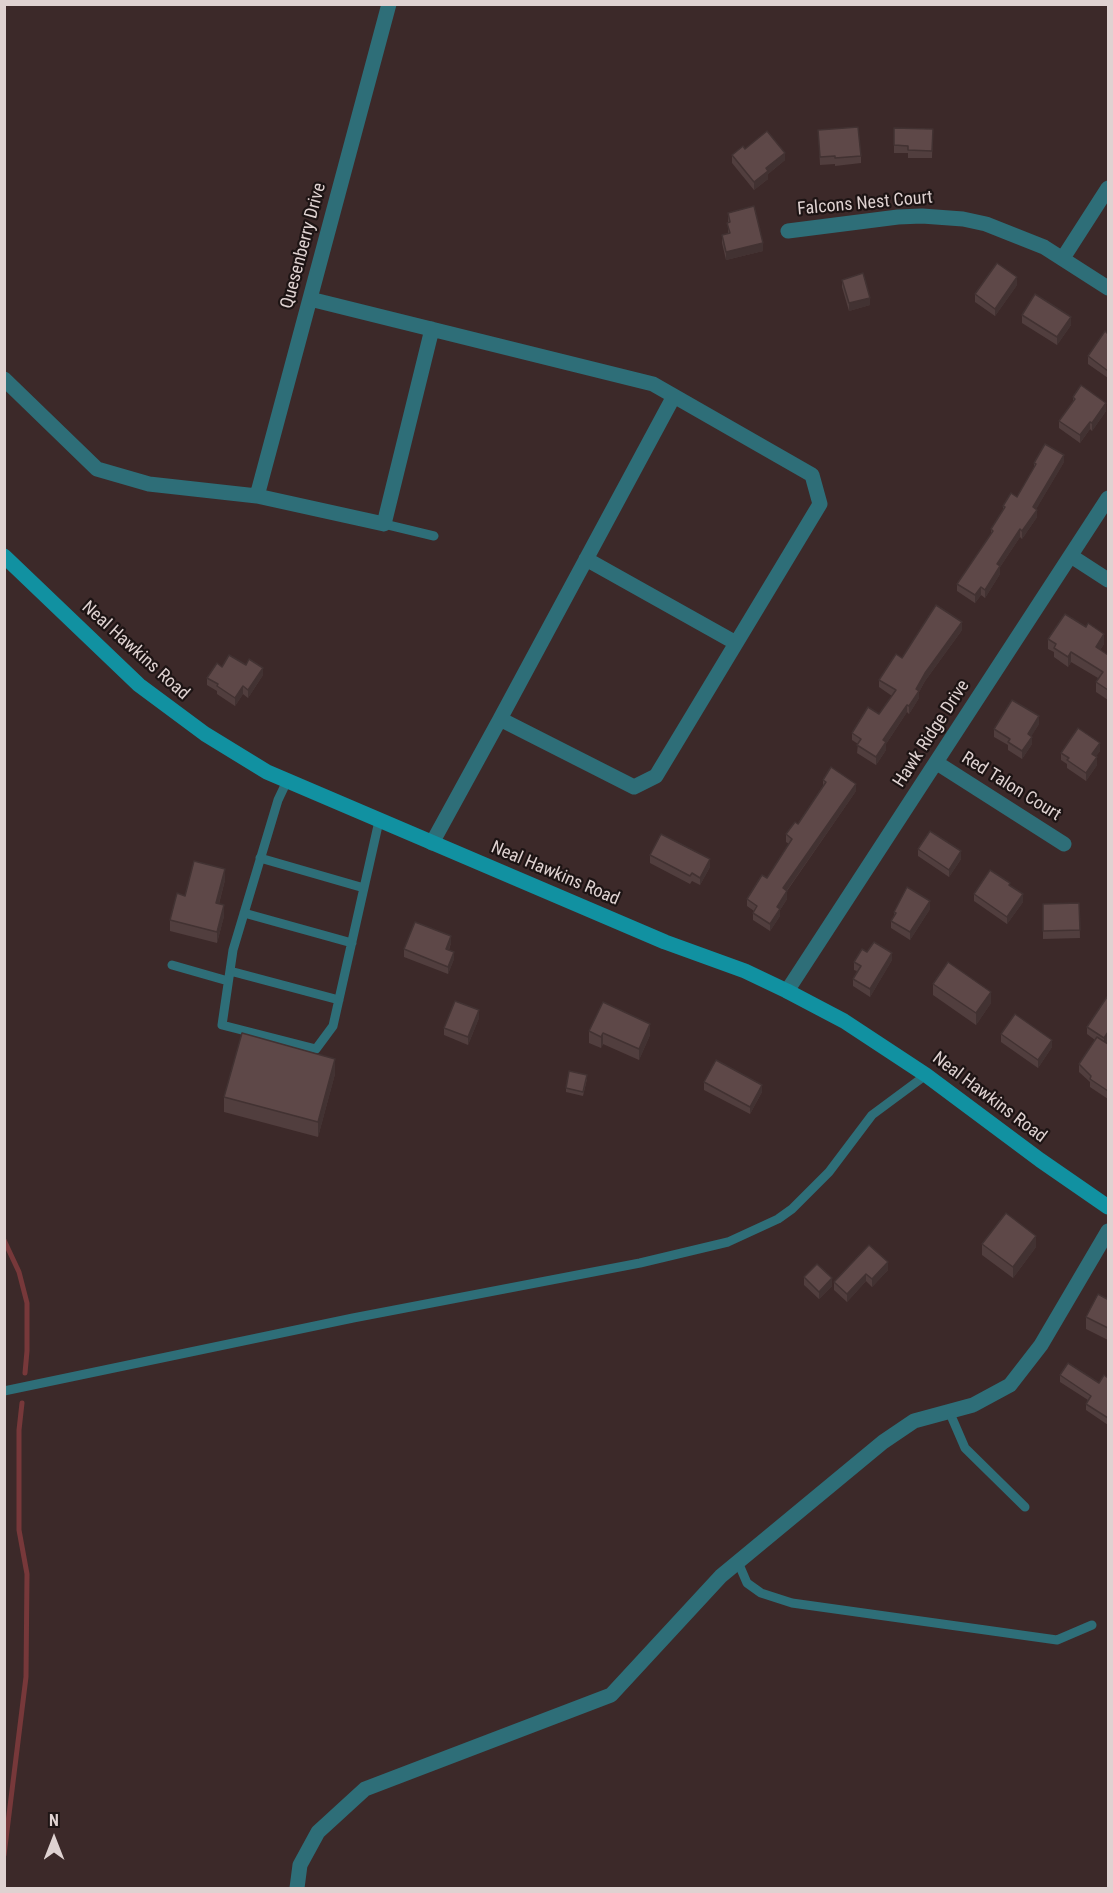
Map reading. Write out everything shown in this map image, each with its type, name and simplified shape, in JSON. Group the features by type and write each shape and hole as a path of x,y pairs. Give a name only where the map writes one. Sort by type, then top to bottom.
{"street":[{"name":"Quesenberry Drive","path":"257,496 389,4"},
{"path":"1063,258 1108,188"},
{"name":"Falcons Nest Court","path":"788,231 898,217 943,217 986,224 1023,238 1063,258 1108,288"},
{"path":"310,299 653,384 812,476 820,504 656,776 634,787 500,719"},
{"path":"4,379 97,469 149,484 257,496 384,524 432,329"},
{"path":"432,843 674,396"},
{"name":"Hawk Ridge Drive","path":"787,991 1108,498"},
{"name":"Neal Hawkins Road","path":"4,556 139,685 205,734 267,772 665,942 745,971 787,991 844,1021 926,1075 1040,1160 1108,1207"},
{"path":"1071,556 1108,580"},
{"path":"586,559 736,643"},
{"name":"Red Talon Court","path":"937,763 1065,844"},
{"path":"297,1888 300,1865 318,1832 365,1789 611,1695 721,1576 883,1442 914,1421 973,1406 1010,1385 1041,1345 1108,1231"}],"lane":[{"path":"384,524 434,536"},
{"path":"287,781 278,800 233,950 222,1025 316,1049 333,1026 379,821"},
{"path":"260,858 364,888"},
{"path":"244,913 352,943"},
{"path":"172,965 339,1000"},
{"path":"4,1391 353,1318 640,1263 728,1242 778,1219 792,1209 829,1172 872,1115 926,1075"},
{"path":"949,1412 965,1448 1025,1506"},
{"path":"738,1562 747,1582 761,1593 792,1603 1057,1640 1092,1625"}],"building":[{"path":"858,127 861,156 820,157 818,130"},
{"path":"894,128 933,129 932,151 908,150 908,146 894,145"},
{"path":"767,131 785,153 766,168 768,171 754,182 732,155 743,146 745,149"},
{"path":"754,206 763,243 726,252 722,235 730,233 727,223 730,222 728,213"},
{"path":"997,263 1017,277 995,309 975,294"},
{"path":"863,273 870,298 849,303 842,280"},
{"path":"1035,294 1071,317 1057,337 1022,315"},
{"path":"1105,331 1108,334 1108,371 1088,356"},
{"path":"1081,385 1106,403 1080,435 1059,421 1075,399 1073,397"},
{"path":"1045,444 1064,455 1033,507 1037,510 1022,531 1020,529 997,564 1000,566 985,590 981,587 975,595 957,584 993,531 991,529 1011,493 1017,497"},
{"path":"936,605 962,622 925,673 916,689 919,691 883,740 886,742 876,757 857,745 861,739 852,733 868,707 879,714 896,690 879,680 896,654 902,658"},
{"path":"1065,614 1086,627 1088,623 1104,634 1096,647 1108,655 1108,690 1096,682 1103,672 1071,652 1068,657 1054,648 1056,644 1048,639"},
{"path":"229,655 246,665 249,659 263,668 248,690 243,686 235,698 207,678 217,663 222,667"},
{"path":"1012,700 1039,716 1028,734 1032,737 1022,751 1008,742 1010,739 994,729"},
{"path":"1078,728 1100,743 1092,754 1097,757 1086,773 1061,753"},
{"path":"831,767 856,784 783,888 787,891 777,907 780,909 770,924 753,913 757,906 747,899 762,875 767,878 792,839 786,834 795,822 798,824 826,782 823,780"},
{"path":"930,831 961,851 949,870 918,849"},
{"path":"661,834 710,859 700,878 692,873 690,876 650,855"},
{"path":"194,861 225,869 216,903 224,905 217,932 170,920 177,893 185,896"},
{"path":"990,870 1023,894 1007,917 974,894"},
{"path":"907,887 930,901 910,932 891,921"},
{"path":"1079,903 1080,930 1043,931 1043,904"},
{"path":"415,922 451,936 446,949 454,952 448,967 404,949"},
{"path":"874,942 892,953 870,989 853,979 861,966 854,962 862,949 867,952"},
{"path":"948,962 991,992 976,1013 933,984"},
{"path":"1107,997 1108,1032 1104,1038 1087,1027"},
{"path":"455,1001 479,1010 468,1037 444,1028"},
{"path":"603,1002 650,1024 639,1049 603,1033 601,1037 589,1031"},
{"path":"1015,1014 1052,1040 1038,1060 1001,1034"},
{"path":"242,1033 335,1059 318,1122 224,1097"},
{"path":"1097,1037 1108,1044 1108,1091 1090,1079 1091,1076 1079,1064"},
{"path":"716,1060 762,1085 750,1107 704,1082"},
{"path":"569,1071 587,1075 583,1092 566,1088"},
{"path":"1006,1213 1036,1236 1013,1267 982,1244"},
{"path":"869,1245 888,1262 872,1279 866,1274 847,1294 834,1282"},
{"path":"817,1264 832,1278 819,1292 804,1277"},
{"path":"1098,1294 1107,1299 1108,1296 1108,1328 1086,1317"},
{"path":"1068,1363 1099,1383 1104,1375 1108,1378 1108,1418 1086,1404 1091,1396 1060,1375"}],"waterway":[{"path":"4,1240 19,1272 27,1303 25,1373"},
{"path":"4,1855 26,1677 27,1574 19,1530 19,1430 22,1403"}]}
